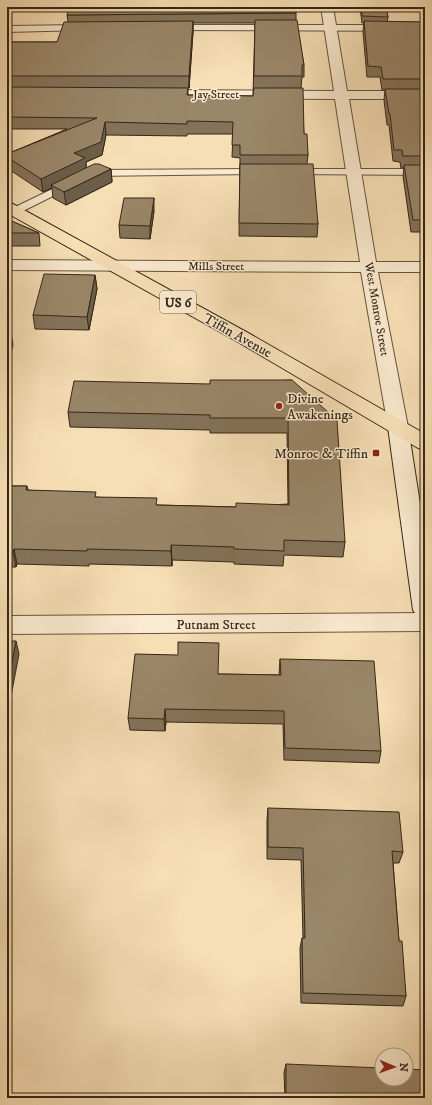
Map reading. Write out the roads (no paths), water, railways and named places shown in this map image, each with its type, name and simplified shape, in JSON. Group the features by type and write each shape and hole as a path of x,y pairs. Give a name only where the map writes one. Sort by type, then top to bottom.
{"main road":[{"name":"Tiffin Avenue","path":"11,209 244,338 425,443"}],"street":[{"name":"West Monroe Street","path":"327,7 369,267 398,427 425,610"},
{"name":"Jay Street","path":"143,94 425,95"},
{"name":"Mills Street","path":"7,265 425,267"},
{"name":"Putnam Street","path":"7,625 425,622"}],"lane":[{"path":"7,29 94,28"},
{"path":"165,28 425,28"},
{"path":"11,209 93,172 267,172"},
{"path":"283,172 425,172"}],"place":[{"name":"Divine Awakenings","path":"279,406"},
{"name":"Monroe & Tiffin","path":"376,453"}]}
